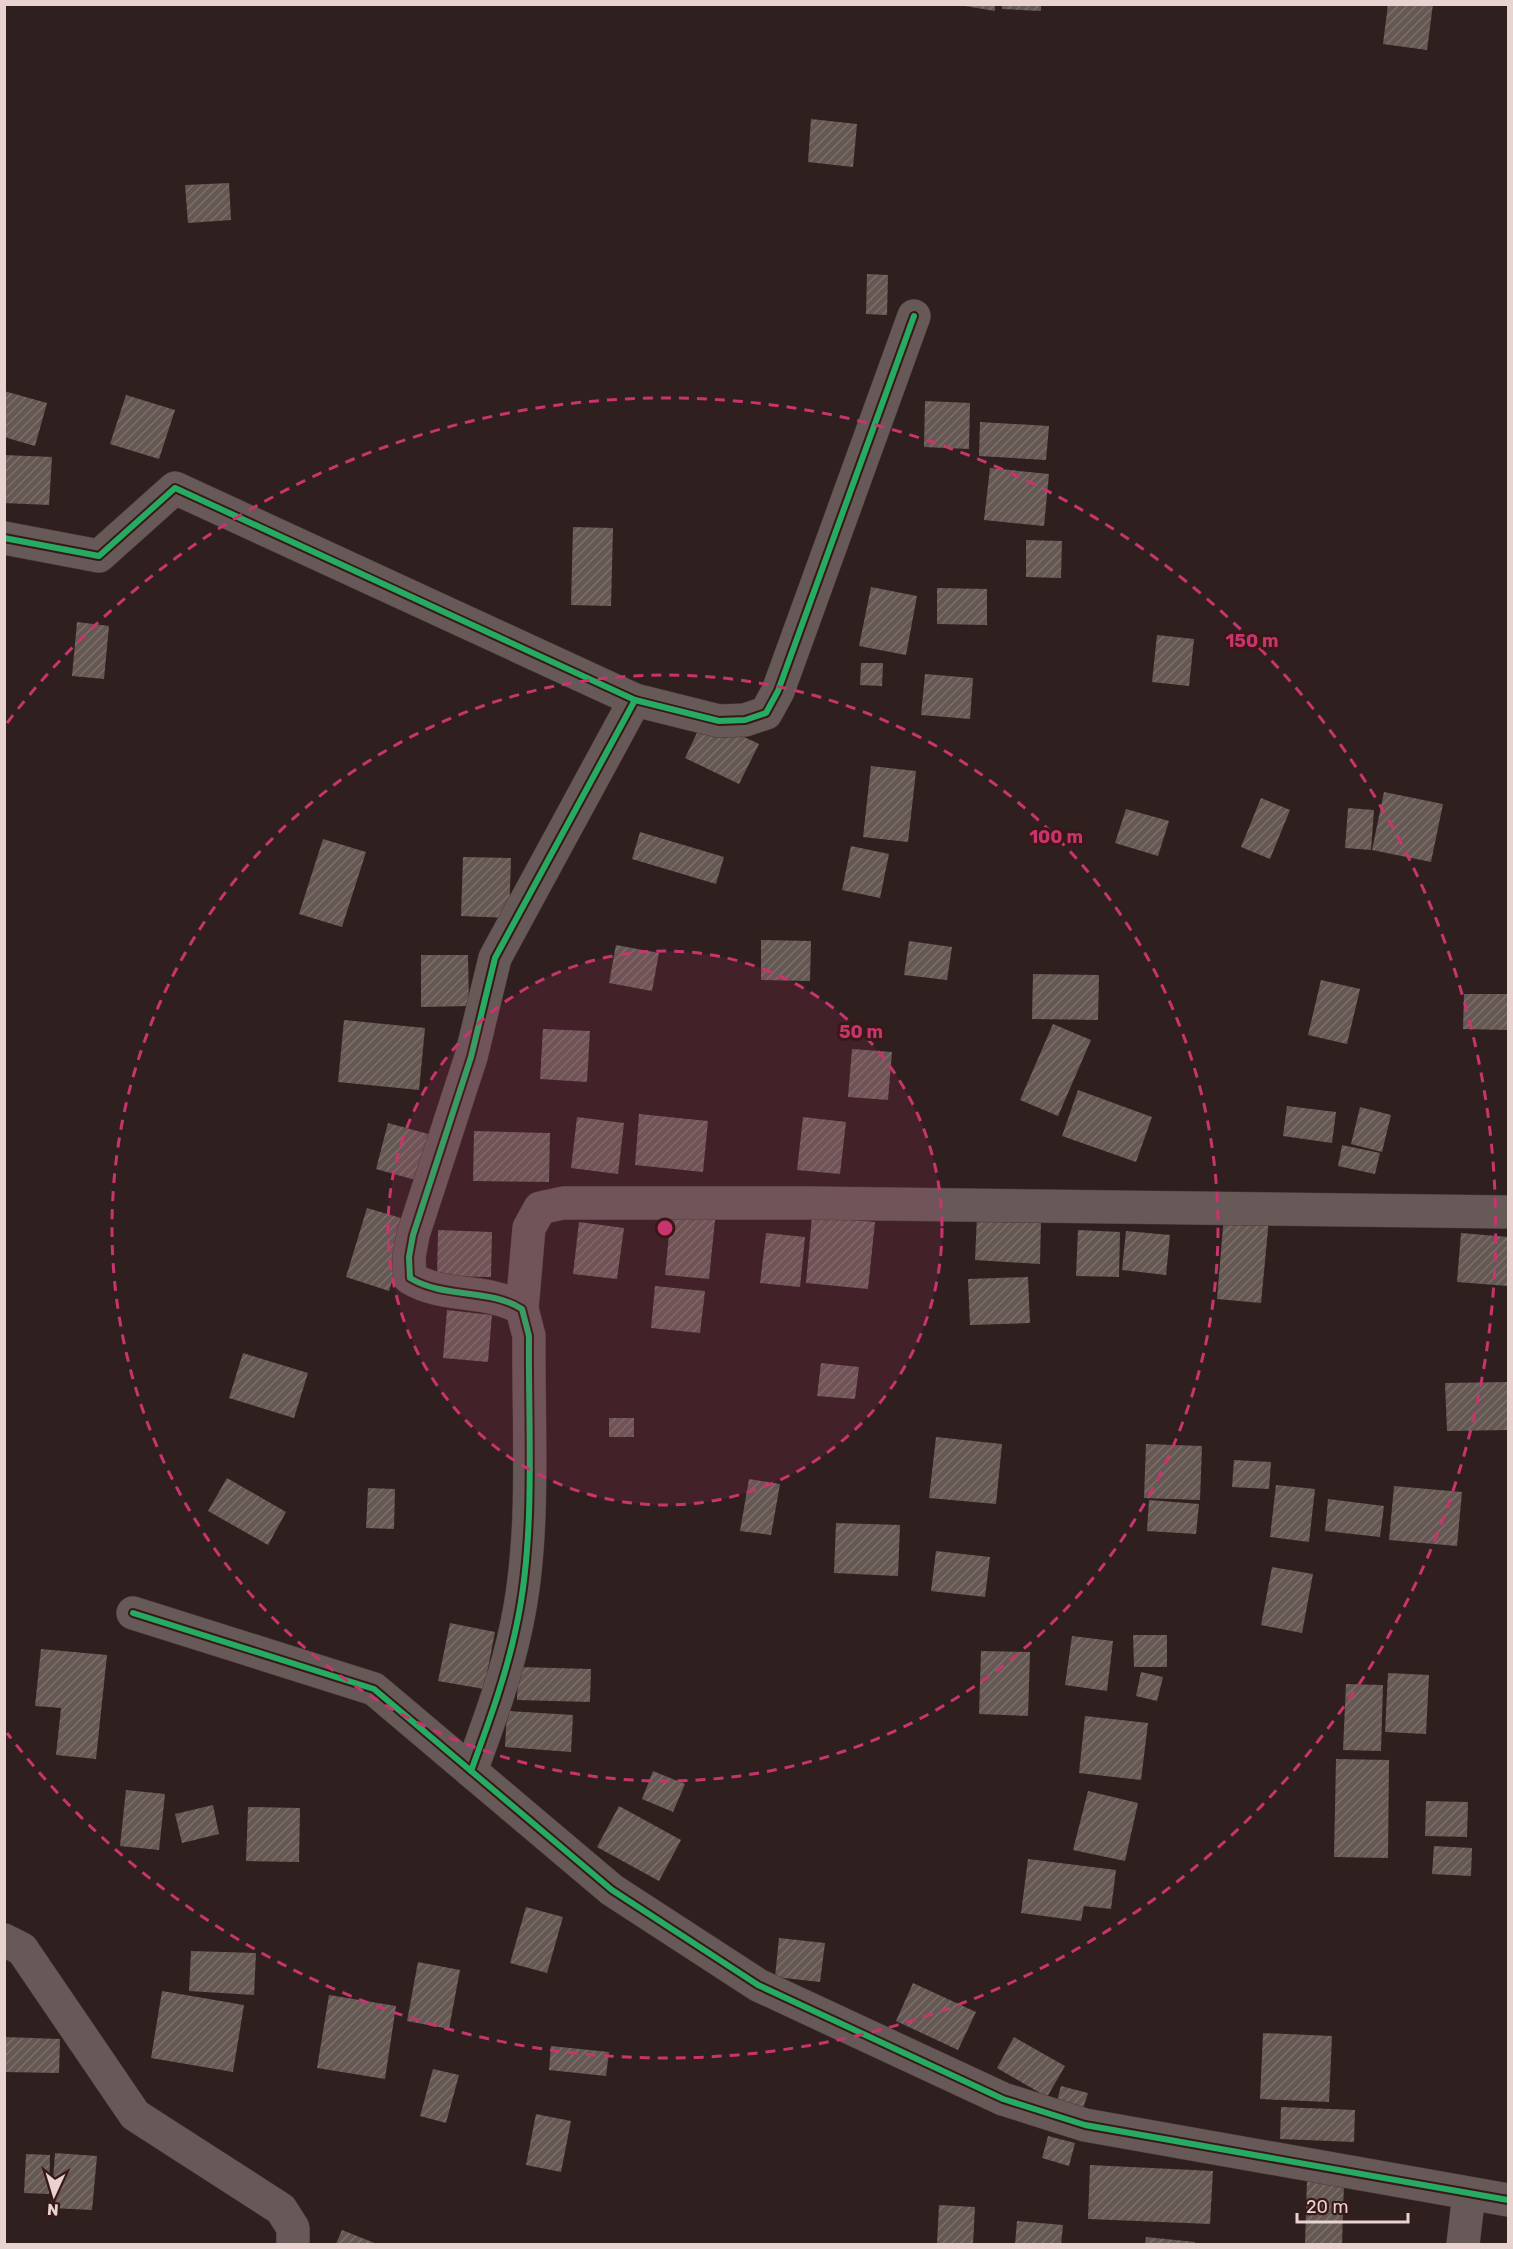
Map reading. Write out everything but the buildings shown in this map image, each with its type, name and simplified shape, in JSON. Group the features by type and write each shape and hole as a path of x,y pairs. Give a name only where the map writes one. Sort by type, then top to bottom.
{"street":[{"path":"4,538 99,556 175,488 635,700 719,721 745,720 766,713 786,671 914,316"},
{"path":"522,1309 509,1301 427,1288 410,1278 408,1257 471,1057 495,958 635,700"},
{"path":"471,1771 493,1710 517,1622 527,1549 529,1336 522,1309 529,1228 540,1208 563,1203 812,1203 1509,1212"},
{"path":"133,1613 374,1689 612,1890 758,1985 1003,2099 1085,2125 1509,2200"},
{"path":"4,1940 22,1949 135,2115 280,2209 293,2228 293,2244"},
{"path":"1463,2244 1469,2194"}],"cycle path":[{"path":"4,538 99,556 175,488 635,700 719,721 745,720 766,713 778,691 914,316"},
{"path":"471,1771 508,1660 523,1589 530,1480 529,1336 522,1309 496,1298 438,1289 410,1278 409,1257 413,1235 471,1057 495,958 635,700"},
{"path":"133,1613 374,1689 612,1890 758,1985 1003,2099 1085,2125 1508,2200"}]}
